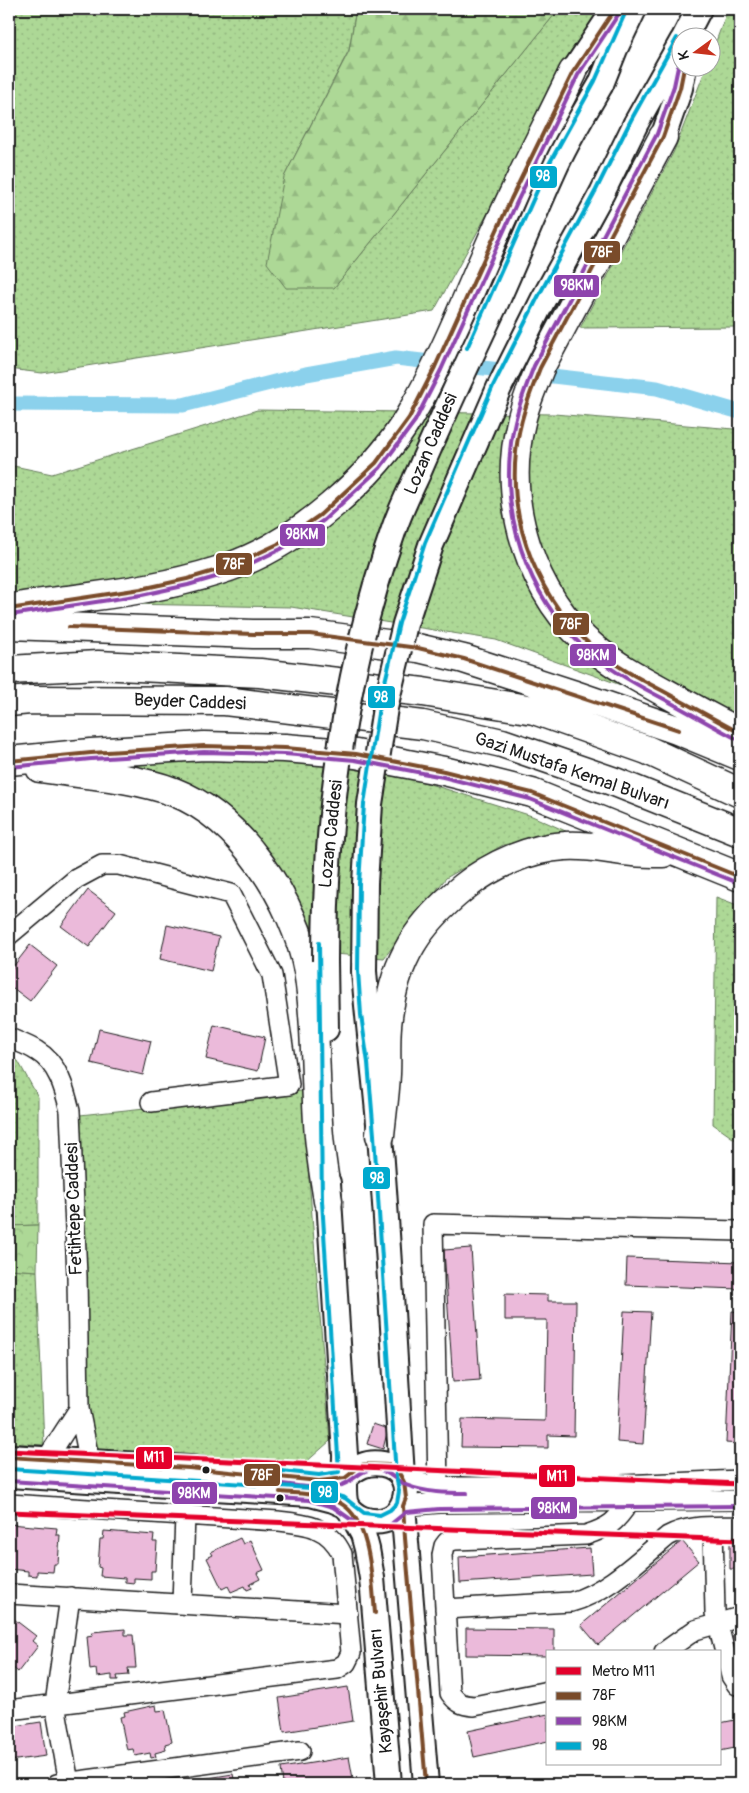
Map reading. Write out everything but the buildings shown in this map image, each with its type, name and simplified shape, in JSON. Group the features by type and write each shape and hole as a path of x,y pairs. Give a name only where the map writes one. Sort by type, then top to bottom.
{"highway":[{"path":"9,609 142,589 187,579 231,566 278,544 320,515 376,462 408,418 435,367 511,199 573,72"},
{"path":"663,137 540,368 527,401 520,424 517,450 516,477 521,525 528,549 543,586 578,633 610,660 644,681 740,733"},
{"path":"9,625 253,634 310,634 418,648 464,659 594,701 677,730 740,756"},
{"name":"Beyder Caddesi","path":"9,670 98,665 260,673 368,685"},
{"name":"Gazi Mustafa Kemal Bulvarı","path":"368,685 534,710 647,750 740,793"},
{"name":"Beyder Caddesi","path":"9,702 30,700 225,701 370,717"},
{"name":"Gazi Mustafa Kemal Bulvarı","path":"370,717 423,725 502,743 616,782 740,832"},
{"path":"9,762 91,753 204,746 285,748 356,754 444,771 532,793 740,877"},
{"path":"9,762 83,775 132,780 175,793 202,808 228,828 253,853 293,919 308,970 314,1034 318,1124 328,1201"},
{"path":"380,1135 386,1073 388,1019 392,990 399,967 419,930 443,904 474,878 509,860 549,849 564,846 603,847 632,852 685,854"}],"main road":[{"path":"573,72 616,9"},
{"name":"Lozan Caddesi","path":"345,1478 328,1201 325,961 325,899 329,834 342,733 357,658 373,595 395,527 455,388 496,302 555,167 601,84 634,9"},
{"name":"Lozan Caddesi","path":"402,1476 380,1135 364,970 364,883 370,804 385,708 405,624 431,545 499,388 543,300 602,193 636,123 672,59"},
{"path":"663,137 682,78"},
{"path":"9,1458 189,1468 319,1480 345,1478 363,1464 377,1463 390,1465 402,1476 406,1498 399,1512 385,1521 372,1522 361,1519 349,1509 333,1500 310,1494 9,1475"},
{"path":"345,1478 344,1489 349,1509"},
{"path":"403,1506 426,1784"},
{"name":"Kayaşehir Bulvarı","path":"349,1509 363,1534 368,1549 389,1784"}],"street":[{"path":"9,935 76,879 102,865 119,865 231,894 272,975 289,1085 151,1102"},
{"name":"Fetihtepe Caddesi","path":"9,1038 39,1051 52,1066 64,1085 70,1111 76,1276 78,1409 90,1463"},
{"path":"438,1486 433,1224 740,1231"},
{"path":"46,1460 78,1409"},
{"path":"402,1476 420,1483 438,1486 611,1485 740,1480"},
{"path":"403,1506 439,1503 740,1500"},
{"path":"546,1691 474,1706 456,1702 450,1693 442,1555 444,1546 447,1542 586,1535 605,1528 619,1518 630,1501"},
{"path":"9,1504 306,1524 325,1532 337,1543 342,1554 351,1653 346,1663 337,1669 9,1710"},
{"path":"182,1604 185,1515"},
{"path":"445,1609 571,1602 584,1599 598,1591 668,1536 678,1531 691,1528 740,1526"},
{"path":"713,1527 715,1613 731,1676 737,1685 740,1686"},
{"path":"345,1582 372,1578"},
{"path":"9,1594 348,1614"},
{"path":"70,1597 55,1704 63,1783 300,1751"},
{"path":"667,1650 695,1630 740,1617"}],"green space":[{"path":"9,9 356,9 349,50 284,177 334,288 559,9 600,9 434,311 42,373 9,369"},
{"path":"356,9 559,9 334,288 286,288 267,263 284,177 349,51"},
{"path":"728,9 740,9 740,327 580,328 674,151 702,78 722,78 721,28"},
{"path":"257,410 554,414 740,431 740,728 496,640 291,607 9,602 9,465 52,474"},
{"path":"221,758 303,760 420,781 532,816 570,833 503,845 446,878 384,958 310,952 186,786 127,765"},
{"path":"716,897 740,906 740,1143 713,1124"},
{"path":"9,1057 18,1061 38,1097 38,1225 9,1226"},
{"path":"302,1091 330,1441 304,1464 90,1450 80,1115"},
{"path":"38,1225 37,1271 9,1269 9,1226"},
{"path":"9,1269 37,1271 44,1445 9,1443"}],"waterway":[{"path":"9,404 183,405 306,374 396,358 657,388 740,412"}],"metro line":[{"name":"M11","path":"9,1451 740,1484"},
{"name":"M11","path":"9,1512 740,1540"}],"transit line":[{"name":"78F","path":"9,609 141,589 187,579 231,566 278,544 320,515 376,463 409,418 435,367 511,199 573,72 615,9"},
{"name":"98","path":"467,348 549,164 595,81 627,9"},
{"name":"98KM","path":"10,615 142,595 188,585 233,572 281,549 324,520 380,468 415,421 441,370 517,202 578,75 620,12"},
{"name":"98","path":"9,1469 311,1488 345,1498 364,1513 380,1515 390,1510 397,1503 399,1491 396,1476 374,1135 358,971 359,883 364,804 379,707 399,623 425,543 493,386 631,120 672,47"},
{"name":"98KM","path":"676,78 657,134 534,366 513,430 509,481 512,510 527,564 539,590 554,614 572,636 601,662 645,689 737,739"},
{"name":"78F","path":"682,78 663,137 540,368 528,399 519,430 516,452 517,507 523,534 532,560 558,609 575,630 595,649 619,667 740,733"},
{"name":"78F","path":"69,627 253,634 310,634 418,648 464,659 679,730"},
{"name":"78F","path":"9,761 91,753 204,746 285,748 356,754 444,771 532,793 740,877"},
{"name":"98KM","path":"10,767 91,759 204,752 285,754 355,760 443,777 530,799 738,883"},
{"name":"98","path":"281,1471 319,1475 339,1472 322,1201 319,943"},
{"name":"78F","path":"9,1457 189,1468 319,1481 345,1478 363,1464 390,1465 398,1471 404,1482 406,1498 403,1506 405,1538 426,1784"},
{"name":"98KM","path":"282,1484 325,1488 339,1486 365,1471 376,1469 384,1471 402,1483 421,1490 467,1493"},
{"name":"98KM","path":"9,1481 309,1500 333,1507 356,1523 371,1528 384,1527 391,1524 406,1512 439,1509 740,1506"},
{"name":"78F","path":"280,1492 326,1497 340,1503 350,1511 358,1523 368,1552 375,1613"}]}
